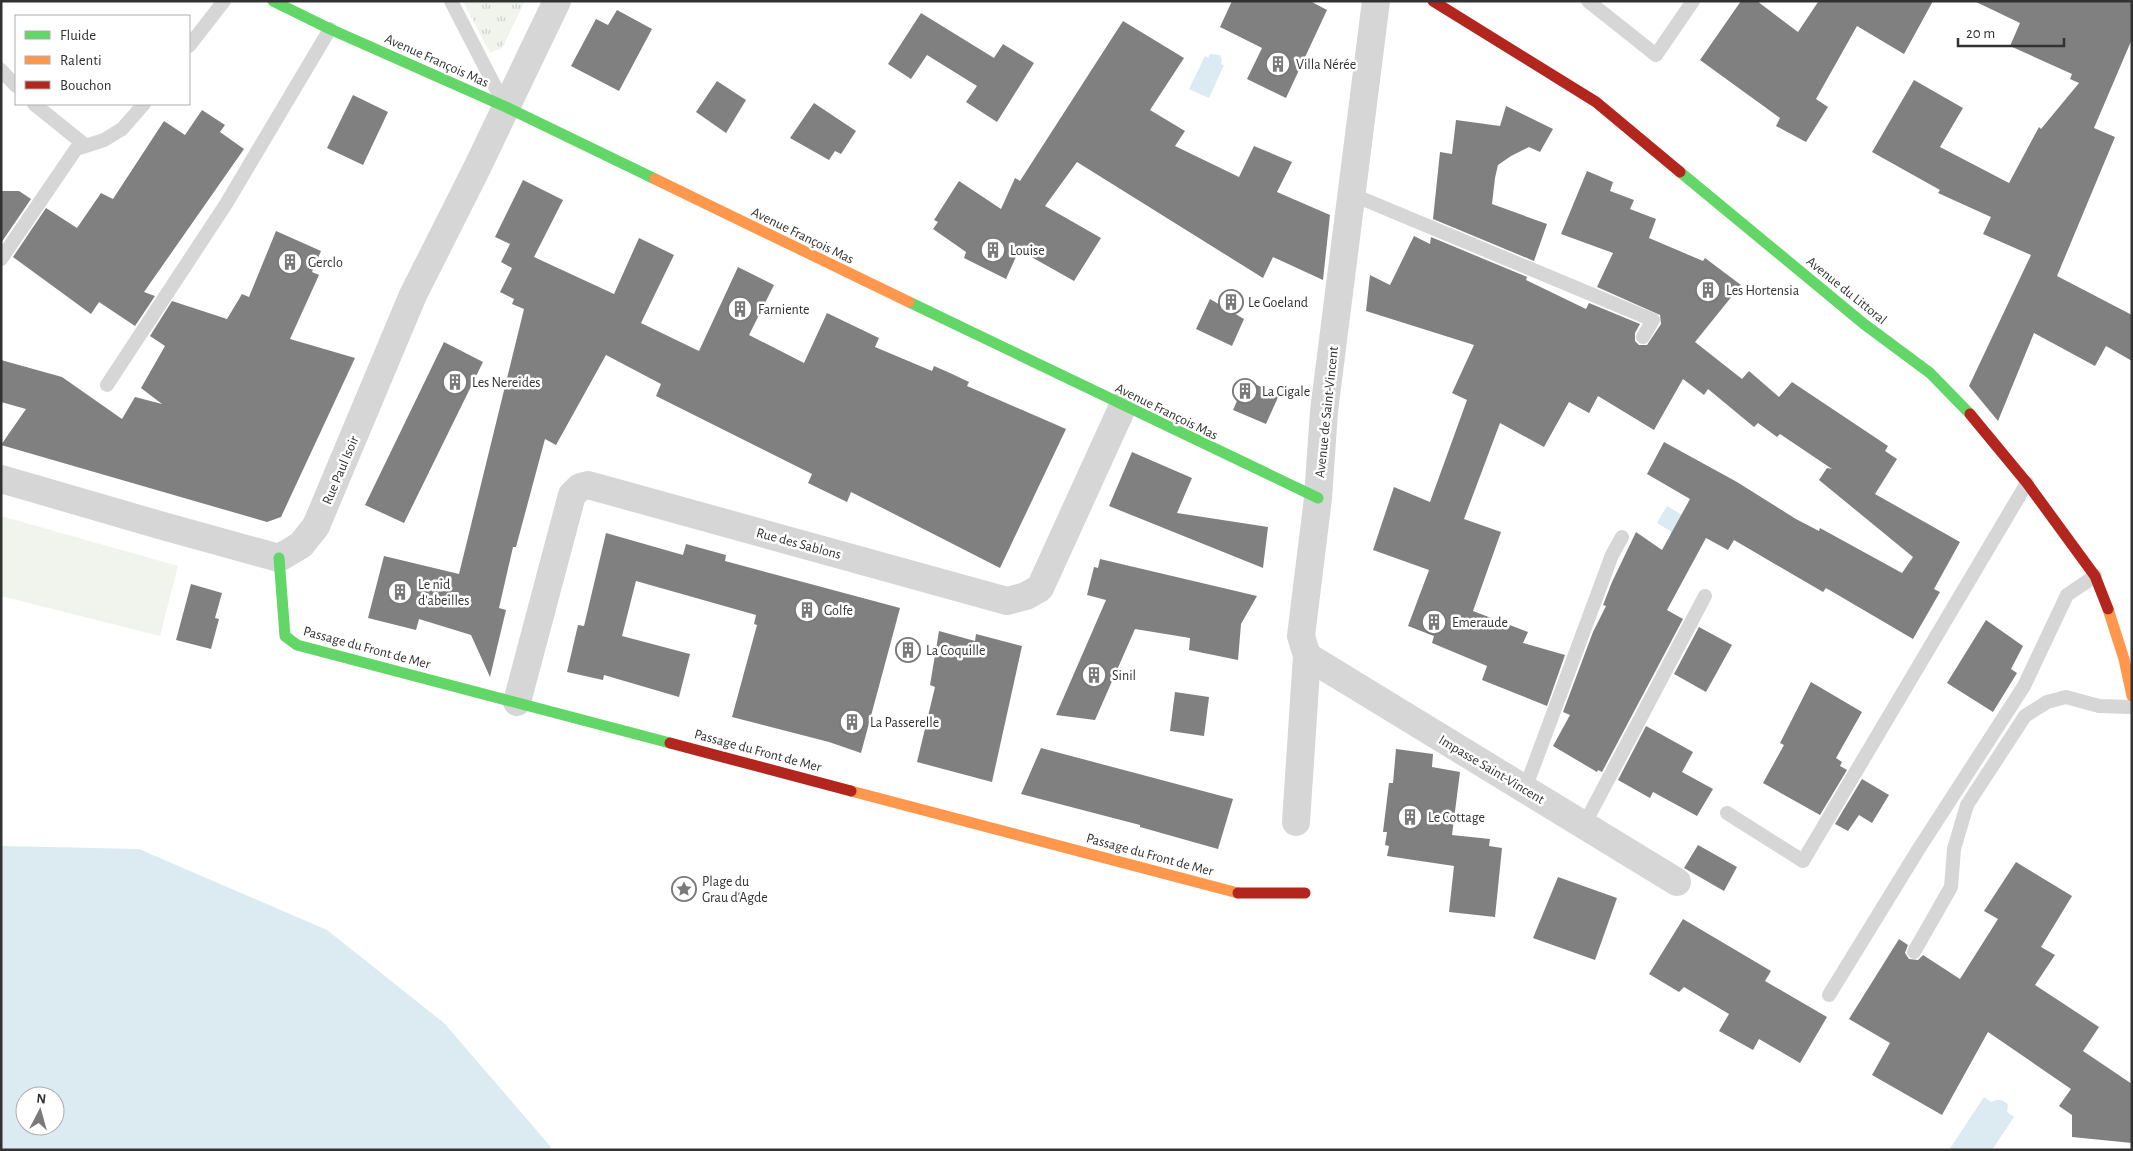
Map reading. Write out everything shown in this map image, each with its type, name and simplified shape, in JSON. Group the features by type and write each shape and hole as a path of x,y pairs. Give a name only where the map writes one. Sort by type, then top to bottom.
{"street":[{"name":"Avenue François Mas","path":"273,1 330,29 506,107 1123,406 1318,498"},
{"name":"Rue Paul Isoir","path":"279,558 301,545 316,526 413,295 476,170 556,1"},
{"name":"Avenue de Saint-Vincent","path":"1296,822 1307,656 1301,636 1318,498 1324,411 1376,1"},
{"name":"Avenue du Littoral","path":"1433,1 1596,102 1864,324 1930,373 1969,412 2027,483 2095,576 2128,657 2132,696"},
{"name":"Rue des Sablons","path":"516,702 572,496 580,487 588,485 1007,601 1026,596 1040,588 1123,406"},
{"path":"1,479 279,558"},
{"name":"Passage du Front de Mer","path":"279,558 284,636 297,645 1243,894 1305,893"},
{"name":"Impasse Saint-Vincent","path":"1307,656 1677,882"}],"lane":[{"path":"190,45 224,1"},
{"path":"451,1 506,107"},
{"path":"1588,1 1656,55 1693,1"},
{"path":"107,385 226,204 330,29"},
{"path":"1,70 15,85"},
{"path":"35,105 85,145"},
{"path":"1,259 76,149 104,140 122,130 143,105"},
{"path":"1351,194 1653,320 1643,337"},
{"path":"1726,813 1803,861 2027,483"},
{"path":"1525,789 1612,555 1622,537"},
{"path":"1829,995 1918,850 2024,686 2067,595 2095,576"},
{"path":"1584,825 1705,596"},
{"path":"1914,952 1951,887 1954,849 1967,805 2025,716 2047,702 2066,697 2099,706 2132,707"}],"green space":[{"path":"463,1 525,1 502,48 490,53"},
{"path":"1,516 178,566 160,636 1,596"}],"shaded area":[{"path":"1210,54 1220,55 1221,64 1224,65 1209,98 1189,89 1205,56 1208,58"},
{"path":"1667,506 1702,527 1692,544 1657,523"},
{"path":"1,846 139,849 327,930 444,1023 550,1146 551,1150 1,1150"},
{"path":"1984,1097 1991,1102 1998,1100 2004,1102 2008,1105 2007,1112 2014,1117 1992,1150 1949,1150"}],"building":[{"name":"Villa Nérée","path":"1232,1 1310,1 1327,10 1286,98 1247,79 1262,48 1220,27"},
{"path":"1741,1 1757,1 1798,32 1817,1 1933,1 1904,54 1857,26 1816,99 1828,107 1806,142 1776,126 1780,118 1700,60"},
{"path":"1974,1 2132,1 2132,39 2094,128 2115,137 2057,276 2132,315 2132,361 2106,346 2095,366 2034,333 1998,421 1969,386 2031,255 1983,234 1991,217 1938,193 1940,190 1872,152 1914,80 1963,108 1940,147 2009,183 2039,127 2041,129 2079,83 2070,79 2072,74 2010,46 2020,23"},
{"path":"617,10 652,29 619,91 571,66 596,19 608,25"},
{"path":"921,13 994,58 1003,44 1034,63 997,122 966,102 977,86 927,55 911,79 888,64"},
{"path":"1123,21 1184,58 1150,110 1185,131 1175,146 1239,177 1254,146 1292,162 1277,192 1330,215 1323,280 1273,257 1263,278 1077,162 1045,206 1101,238 1074,281 1019,250 1006,279 964,258 966,252 933,229 938,222 934,220 959,181 1001,209 1015,178 1020,181"},
{"path":"717,81 746,100 726,133 696,112"},
{"path":"353,95 388,112 363,165 327,148"},
{"path":"814,103 856,131 841,154 835,151 829,160 790,138"},
{"path":"1506,106 1553,129 1540,152 1529,147 1511,156 1498,165 1495,178 1492,204 1547,224 1534,261 1433,219 1440,152 1452,154 1456,120 1500,126"},
{"path":"202,110 225,125 220,132 244,149 144,292 155,296 135,326 99,302 91,314 13,257 46,208 77,228 101,193 113,199 164,121 185,135"},
{"path":"1587,171 1613,182 1610,191 1634,200 1630,209 1656,219 1649,238 1703,261 1705,258 1741,285 1695,342 1742,379 1749,371 1779,397 1792,382 1888,446 1885,451 1897,459 1875,494 1960,542 1934,589 1940,592 1913,639 1826,588 1823,592 1734,540 1728,550 1706,538 1667,610 1683,619 1602,772 1598,770 1597,772 1553,746 1570,715 1563,712 1593,632 1606,606 1603,605 1612,582 1636,532 1662,550 1690,499 1647,474 1664,442 1737,482 1796,519 1819,531 1820,528 1902,573 1913,557 1819,480 1827,468 1832,469 1780,434 1777,437 1758,423 1754,427 1708,389 1704,395 1683,379 1654,430 1598,396 1589,413 1569,402 1544,447 1500,423 1464,519 1501,532 1473,611 1528,632 1523,643 1565,655 1547,706 1482,680 1487,666 1432,643 1434,636 1408,626 1429,570 1373,550 1394,487 1430,502 1467,400 1452,393 1474,345 1366,311 1370,275 1390,285 1414,236 1430,244 1431,237 1527,277 1526,280 1586,309 1589,303 1640,324 1635,333 1635,341 1639,345 1647,345 1661,324 1660,315 1597,287 1613,253 1561,234"},
{"path":"523,180 563,200 534,257 614,294 639,238 674,255 641,323 699,351 738,267 774,285 749,335 804,363 827,313 879,338 875,347 932,371 934,366 969,382 967,386 1066,429 1000,568 851,492 847,502 808,483 812,474 656,396 661,384 606,355 556,445 545,439 516,547 513,547 499,608 506,610 490,677 471,635 419,619 416,630 368,618 384,556 459,574 524,309 512,304 514,299 500,292 512,268 501,262 510,244 495,237"},
{"path":"1,191 19,191 31,199 1,243"},
{"path":"276,231 321,251 312,272 319,275 290,339 355,358 281,517 267,522 1,445 26,409 1,402 1,360 62,377 122,419 135,397 162,404 141,388 165,346 150,336 172,301 227,319 242,294 249,297"},
{"path":"1210,299 1244,319 1232,346 1196,329"},
{"path":"444,342 483,362 404,523 365,505"},
{"name":"La Cigale","path":"1246,380 1279,395 1266,424 1233,410"},
{"path":"1132,452 1192,478 1177,513 1268,527 1263,568 1109,506"},
{"path":"606,533 683,555 686,544 726,555 725,561 900,608 861,753 829,742 732,717 757,625 754,624 756,615 636,581 622,636 690,654 679,697 604,675 603,680 567,672 578,625 584,626"},
{"path":"1100,559 1257,596 1241,624 1238,660 1189,650 1190,638 1135,629 1095,720 1056,715 1106,600 1087,595 1094,567 1098,568"},
{"path":"191,584 222,593 215,618 219,619 211,649 176,640"},
{"path":"1986,620 2023,646 2011,669 2017,673 1993,712 1947,683"},
{"path":"1699,627 1732,645 1706,692 1674,674"},
{"path":"939,631 975,641 976,634 1022,646 992,782 917,762 935,687 930,685"},
{"path":"1811,682 1862,712 1836,758 1842,762 1840,766 1847,770 1820,815 1763,783 1784,745 1780,743"},
{"path":"1175,692 1209,697 1204,736 1170,731"},
{"path":"1646,726 1693,752 1682,772 1713,789 1697,816 1653,792 1650,798 1618,780"},
{"path":"1041,748 1233,799 1218,849 1140,827 1140,825 1021,794"},
{"path":"1396,749 1433,754 1432,767 1460,772 1452,835 1490,839 1489,846 1502,848 1495,917 1449,912 1454,866 1387,856 1389,846 1385,845 1387,832 1383,832 1389,783 1393,783"},
{"path":"1862,779 1889,795 1872,823 1859,815 1848,831 1835,824"},
{"path":"1698,845 1737,867 1724,891 1684,868"},
{"path":"2016,862 2072,896 2041,947 2055,955 2035,985 2099,1027 2083,1051 2132,1084 2132,1143 2072,1137 2072,1115 2059,1106 2071,1089 1988,1032 1942,1115 1872,1075 1890,1043 1849,1019 1899,939 1908,945 1905,953 1909,959 1918,960 1923,955 1960,979 1998,919 1984,911"},
{"path":"1558,877 1617,898 1595,960 1533,938"},
{"path":"1683,919 1771,971 1765,981 1827,1017 1800,1063 1759,1039 1753,1050 1719,1031 1729,1014 1684,987 1679,992 1649,974"}],"traffic: fast":[{"path":"273,1 330,29 506,107 655,179"},
{"path":"1680,172 1864,324 1930,373 1970,414"},
{"path":"909,302 1318,498"},
{"path":"279,558 285,636 297,645 670,743"}],"traffic: slow":[{"path":"655,179 909,302"},
{"path":"2108,609 2124,659 2132,696"},
{"path":"851,791 1238,893"}],"traffic: jam":[{"path":"1433,1 1596,102 1680,172"},
{"path":"1970,414 2027,483 2095,576 2108,609"},
{"path":"670,743 851,791"},
{"path":"1238,893 1305,893"}],"place":[{"name":"Villa Nérée","path":"1278,64"},
{"name":"Louise","path":"993,250"},
{"name":"Gerclo","path":"290,262"},
{"name":"Les Hortensia","path":"1708,290"},
{"name":"Le Goeland","path":"1231,302"},
{"name":"Farniente","path":"740,309"},
{"name":"Les Nereides","path":"455,382"},
{"name":"La Cigale","path":"1245,391"},
{"name":"Le nid d'abeilles","path":"400,592"},
{"name":"Golfe","path":"807,610"},
{"name":"Emeraude","path":"1434,622"},
{"name":"La Coquille","path":"908,650"},
{"name":"Sinil","path":"1094,675"},
{"name":"La Passerelle","path":"852,722"},
{"name":"Le Cottage","path":"1410,817"},
{"name":"Plage du Grau d'Agde","path":"684,889"}]}
